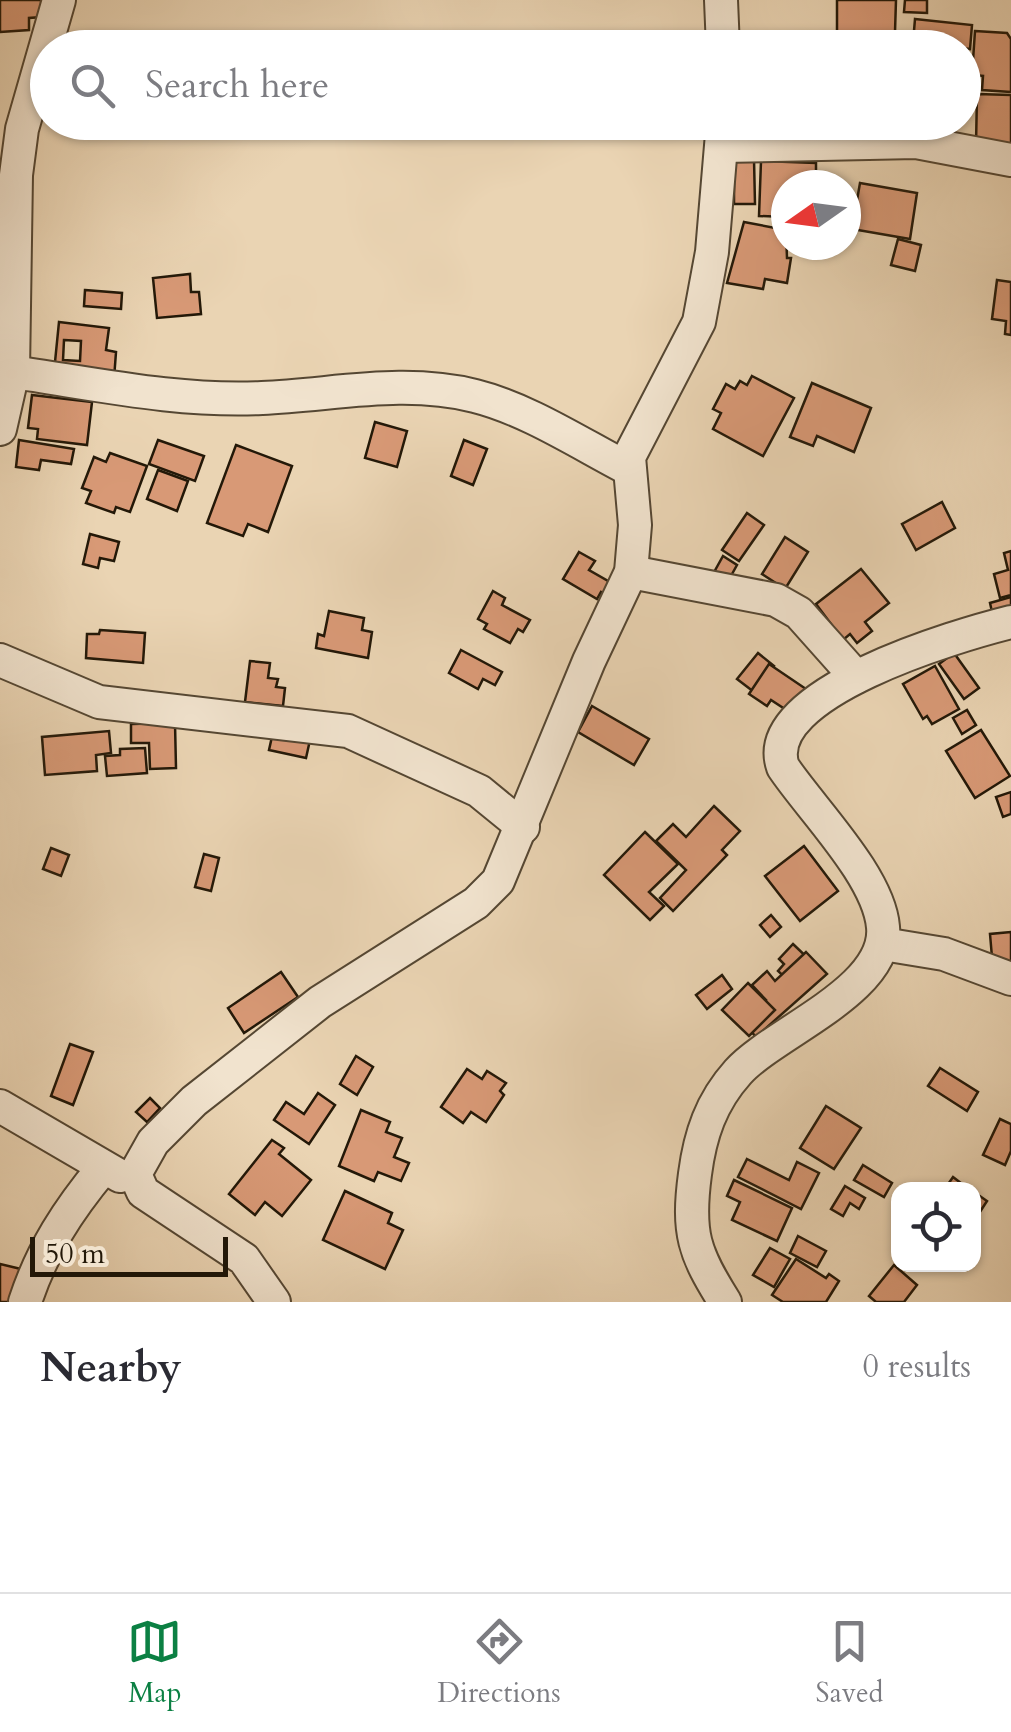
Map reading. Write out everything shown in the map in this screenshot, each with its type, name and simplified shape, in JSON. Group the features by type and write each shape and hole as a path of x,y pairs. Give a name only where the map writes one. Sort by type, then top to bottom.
{"street":[{"path":"50,30 59,0"},
{"path":"721,0 722,30"},
{"path":"0,430 12,372 16,175 30,101"},
{"path":"134,1180 154,1142 194,1101 320,1002 476,904 498,881 589,661 631,572 635,525 627,468 699,322 722,140"},
{"path":"868,140 916,142 1011,160"},
{"path":"12,372 188,398 264,398 392,386 476,396 627,468"},
{"path":"631,572 776,600 799,613 856,677"},
{"path":"725,1302 702,1268 692,1240 700,1137 710,1112 738,1072 847,990 883,944 883,922 866,884 791,779 778,753 786,731 801,715 856,677 1011,622"},
{"path":"0,660 100,702 348,732 479,792 522,827"},
{"path":"883,944 944,954 1011,979"},
{"path":"0,1106 103,1168 134,1180 143,1192 244,1259 274,1302"},
{"path":"25,1302 38,1261 62,1219 103,1168"}],"building":[{"path":"0,0 41,0 42,17 29,18 29,30 0,32"},
{"path":"837,0 896,0 895,30 837,30"},
{"path":"905,0 927,0 927,13 904,12"},
{"path":"915,19 972,25 972,30 914,30"},
{"path":"981,31 1007,33 1011,39 1011,92 982,90"},
{"path":"981,94 1011,95 1011,146 976,145 976,140 981,140"},
{"path":"734,159 754,159 755,204 734,204"},
{"path":"761,161 816,163 816,170 771,170 771,216 759,216"},
{"path":"861,183 917,193 910,239 861,231"},
{"path":"744,222 771,227 771,260 791,260 787,283 765,279 763,289 727,283"},
{"path":"898,239 921,245 915,271 891,265"},
{"path":"190,274 191,292 199,292 201,314 157,318 153,278"},
{"path":"997,280 1011,282 1011,335 1005,334 1006,321 992,319"},
{"path":"85,290 122,293 121,309 84,306"},
{"path":"59,322 109,328 106,350 116,352 114,379 54,372","holes":["64,340 81,341 80,361 63,360"]},
{"path":"752,376 794,398 763,456 713,429 721,413 713,409 726,384 735,389 740,381 747,385"},
{"path":"812,383 871,408 854,452 817,436 813,446 790,437"},
{"path":"32,395 92,402 87,445 37,439 38,429 28,428"},
{"path":"375,422 407,431 397,467 365,458"},
{"path":"19,440 74,449 71,464 41,460 39,470 16,467"},
{"path":"158,440 204,456 195,481 149,464"},
{"path":"464,440 487,449 473,485 451,476"},
{"path":"236,445 292,466 268,532 248,524 243,536 207,523"},
{"path":"110,453 147,466 130,512 116,507 114,513 86,503 91,491 82,488 94,457 106,462"},
{"path":"158,470 188,481 177,511 147,499"},
{"path":"942,502 955,528 916,550 902,524"},
{"path":"747,513 764,525 739,561 722,550"},
{"path":"90,534 119,542 114,561 100,558 98,568 83,564"},
{"path":"785,537 808,552 785,589 762,574"},
{"path":"1011,551 1011,595 1000,598 994,574 1008,570 1004,553"},
{"path":"579,552 595,561 589,570 615,585 609,596 601,592 597,599 563,579"},
{"path":"723,556 737,565 727,583 713,574"},
{"path":"861,569 889,603 865,622 872,631 857,643 850,634 843,640 816,604"},
{"path":"493,591 505,598 502,605 530,620 523,632 518,629 510,643 484,629 487,624 478,619"},
{"path":"1011,597 1011,616 994,621 990,603"},
{"path":"329,611 364,618 362,630 372,632 368,658 316,648 318,634 324,636"},
{"path":"100,630 145,633 143,663 86,658 87,634 99,634"},
{"path":"461,650 502,672 495,685 483,679 478,689 449,673"},
{"path":"758,653 774,666 754,692 737,679"},
{"path":"954,653 979,688 964,699 939,664"},
{"path":"250,661 270,663 268,678 278,679 276,687 285,688 283,706 245,702"},
{"path":"769,664 809,691 794,715 771,700 767,706 749,694"},
{"path":"935,666 959,709 932,724 927,716 923,719 903,684"},
{"path":"592,706 649,739 634,765 578,732"},
{"path":"967,710 976,725 962,734 953,718"},
{"path":"175,723 176,768 150,769 149,743 131,743 131,724"},
{"path":"981,730 1010,776 975,798 946,751"},
{"path":"109,731 111,753 96,755 97,771 45,775 42,737"},
{"path":"273,732 310,740 306,758 269,750"},
{"path":"145,748 147,773 107,776 105,756 120,755 120,749"},
{"path":"1011,792 1011,814 1003,817 996,797"},
{"path":"714,806 740,831 722,850 727,855 673,911 660,898 686,870 656,841 673,824 686,837"},
{"path":"645,832 678,864 649,892 664,906 650,920 604,875"},
{"path":"804,846 838,891 800,921 765,876"},
{"path":"51,848 69,855 61,876 43,869"},
{"path":"204,854 219,858 211,891 195,887"},
{"path":"771,915 781,927 770,937 760,925"},
{"path":"1011,932 1011,968 993,969 990,934"},
{"path":"793,944 815,965 795,987 778,971 784,964 779,959"},
{"path":"806,952 827,974 756,1037 743,1022 766,1000 752,985 767,971 775,981"},
{"path":"281,972 298,997 244,1033 228,1008"},
{"path":"722,975 732,989 707,1009 696,995"},
{"path":"748,983 775,1010 749,1036 722,1010"},
{"path":"70,1044 93,1052 73,1105 51,1096"},
{"path":"356,1056 373,1067 357,1095 340,1084"},
{"path":"940,1068 978,1092 967,1111 928,1086"},
{"path":"467,1069 482,1079 487,1071 506,1083 500,1091 504,1095 486,1122 471,1112 463,1123 441,1107"},
{"path":"318,1093 335,1105 309,1144 274,1120 286,1102 304,1114"},
{"path":"150,1098 160,1108 147,1122 136,1112"},
{"path":"826,1106 861,1128 834,1169 800,1148"},
{"path":"361,1110 390,1122 386,1132 402,1138 394,1157 409,1163 401,1181 378,1172 374,1181 339,1166"},
{"path":"1000,1119 1011,1124 1011,1151 1005,1165 983,1155"},
{"path":"272,1140 284,1148 279,1154 311,1180 282,1216 265,1202 255,1215 229,1194"},
{"path":"747,1159 789,1180 797,1162 819,1173 801,1209 738,1177"},
{"path":"863,1165 891,1185 884,1197 854,1180"},
{"path":"734,1180 792,1208 777,1241 732,1220 740,1202 727,1196"},
{"path":"845,1186 865,1198 859,1209 850,1203 843,1216 831,1209"},
{"path":"345,1191 392,1213 388,1223 403,1230 385,1269 323,1240"},
{"path":"798,1236 826,1251 817,1267 790,1253"},
{"path":"770,1248 790,1259 774,1287 753,1275"},
{"path":"796,1259 826,1278 829,1274 839,1281 826,1302 783,1302 772,1295"},
{"path":"0,1264 25,1270 18,1302 0,1302"},
{"path":"891,1269 891,1272 902,1272 917,1285 904,1302 876,1302 869,1296"}]}
